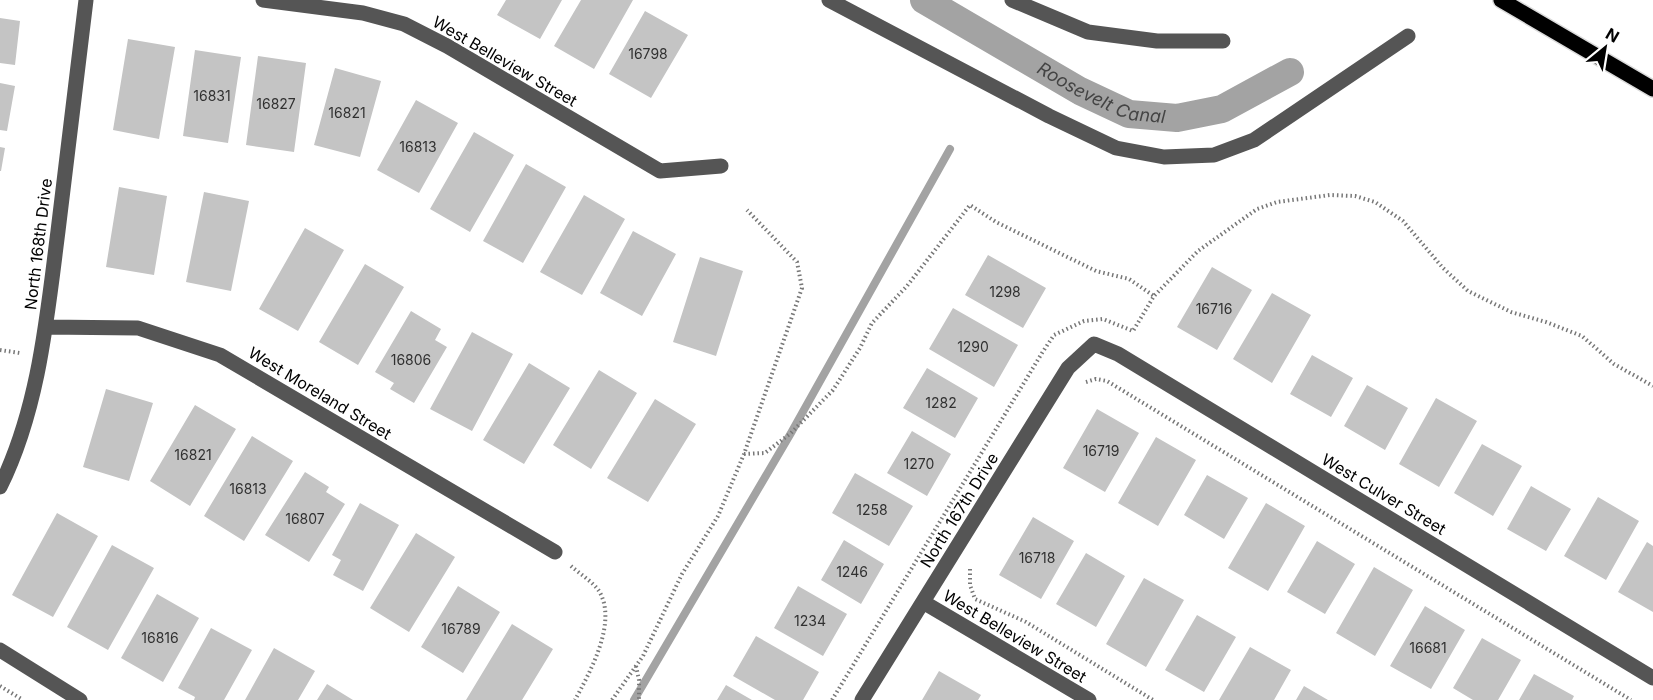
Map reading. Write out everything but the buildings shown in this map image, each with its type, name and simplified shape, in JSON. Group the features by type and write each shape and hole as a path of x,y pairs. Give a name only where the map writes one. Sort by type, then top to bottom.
{"main road":[{"path":"1501,0 1653,89"}],"street":[{"name":"North 168th Drive","path":"0,487 8,471 31,401 46,327 86,0"},
{"name":"West Belleview Street","path":"263,0 363,13 404,24 447,46 660,171 721,166"},
{"path":"829,0 1116,148 1164,157 1214,155 1254,140 1408,36"},
{"path":"1012,0 1088,32 1157,41 1222,41"},
{"name":"West Moreland Street","path":"46,327 138,328 220,355 555,552"},
{"name":"North 167th Drive","path":"862,700 1068,368 1094,344"},
{"name":"West Culver Street","path":"1094,344 1118,354 1653,678"},
{"name":"West Belleview Street","path":"923,602 1089,700"},
{"path":"0,650 80,700"}],"path":[{"path":"1133,331 1154,296 1198,251 1257,209 1277,202 1330,195 1354,196 1376,202 1403,220 1443,268 1468,291 1511,312 1582,336 1614,364 1653,386"},
{"path":"744,454 765,453 791,433 833,390 860,348 872,323 907,286 970,205 996,222 1096,271 1129,279 1154,296"},
{"path":"612,700 643,656 682,574 718,516 744,454 802,288 797,262 747,210"},
{"path":"1085,382 1096,379 1107,381 1631,700"},
{"path":"555,552 598,589 605,604 605,628 594,661 575,700"},
{"path":"976,560 970,570 970,585 975,599 1026,622 1153,700"},
{"path":"636,666 639,700"},
{"path":"0,686 23,700"}],"waterway":[{"name":"Roosevelt Canal","path":"924,0 1080,91 1129,114 1177,118 1222,109 1290,72"},
{"path":"634,700 791,433 950,149"}]}
